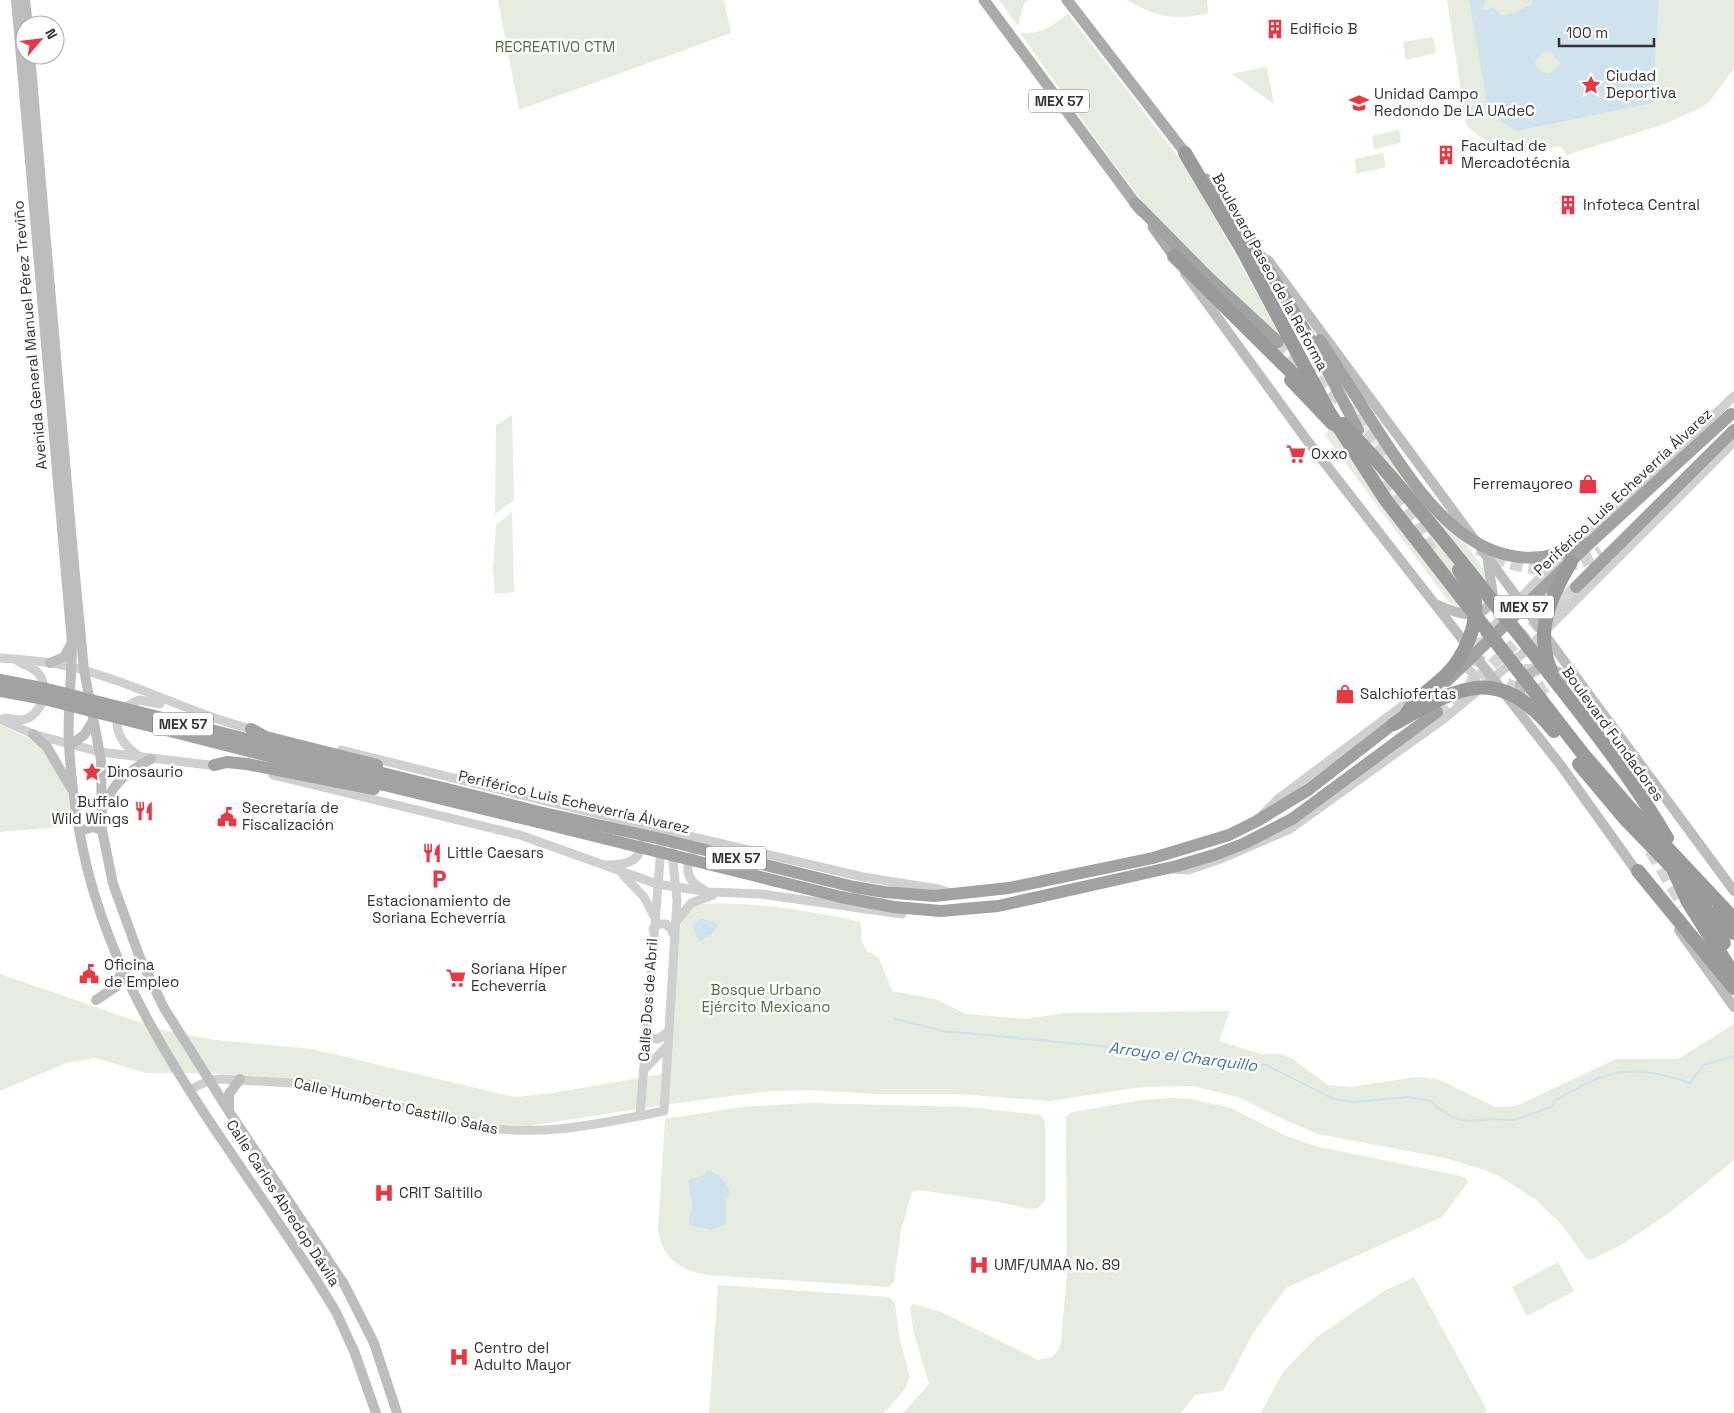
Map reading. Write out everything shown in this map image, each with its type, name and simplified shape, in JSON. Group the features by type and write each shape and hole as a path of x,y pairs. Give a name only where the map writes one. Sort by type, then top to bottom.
{"highway":[{"name":"Boulevard Paseo de la Reforma","path":"1185,153 1243,251 1325,405 1356,458 1499,648"},
{"path":"1135,203 1209,278 1278,342"},
{"path":"1239,221 1317,350 1358,430"},
{"name":"Boulevard Paseo de la Reforma","path":"1174,256 1386,470 1449,546 1517,634"},
{"path":"1279,275 1371,420 1426,499 1456,529 1479,545 1502,555 1536,558 1560,554 1592,541"},
{"path":"1283,368 1393,485 1454,562 1474,598 1472,627 1462,653 1445,675 1416,701 1407,713"},
{"name":"Periférico Luis Echeverría Álvarez","path":"0,680 47,689 364,775 382,785 539,817 661,839 854,887 891,893 934,896 1009,888 1153,858 1206,843 1257,821 1308,790 1394,724 1454,674 1592,541 1732,412"},
{"name":"Periférico Luis Echeverría Álvarez","path":"1577,587 1734,430"},
{"path":"1602,551 1645,508 1672,491"},
{"path":"1571,562 1551,599 1544,626 1549,667 1567,699 1618,771 1661,846 1688,902 1734,975"},
{"name":"Boulevard Fundadores","path":"1517,634 1626,774 1665,835 1734,961"},
{"name":"Boulevard Fundadores","path":"1499,648 1605,781 1734,919"},
{"path":"1394,724 1445,695 1468,688 1495,689 1521,699 1540,714 1626,820 1734,933"},
{"name":"Periférico Luis Echeverría Álvarez","path":"0,691 44,699 364,775 418,782 539,817 841,897 894,906 941,911 1006,905 1167,868 1236,847 1274,829 1310,807 1438,712"},
{"path":"251,729 262,736 404,772 418,782"},
{"path":"214,765 227,762 247,764 371,790 382,785"},
{"path":"1638,872 1734,988"},
{"path":"1703,876 1734,910"},
{"path":"1685,908 1734,982"}],"main road":[{"name":"Avenida General Manuel Pérez Treviño","path":"16,0 72,643 69,746 80,831"},
{"path":"25,0 27,15"},
{"name":"Boulevard Paseo de la Reforma","path":"984,0 1174,256"},
{"name":"Boulevard Paseo de la Reforma","path":"1067,0 1239,221"},
{"name":"Avenida General Manuel Pérez Treviño","path":"31,65 84,670 100,752 102,830"},
{"path":"1239,221 1734,890"},
{"path":"1174,256 1194,287 1306,439 1531,725 1734,1006"},
{"path":"1435,603 1461,615 1476,614 1484,609 1493,596 1491,570 1484,552"},
{"path":"50,663 64,657 72,643"},
{"path":"1531,725 1520,703 1519,691 1520,684 1534,670 1543,667 1553,668 1588,695"},
{"path":"69,746 84,735 93,721"},
{"path":"33,734 47,747 75,796"},
{"path":"101,814 116,783 127,772 147,759"},
{"path":"80,831 93,827 102,830"},
{"name":"Calle Carlos Abredop Dávila","path":"102,830 114,884 127,927 150,981 175,1026 230,1113 344,1284 377,1351 397,1413"},
{"name":"Calle Carlos Abredop Dávila","path":"80,831 100,914 122,968 146,1019 189,1090 336,1312 357,1359 376,1413"},
{"path":"96,1000 117,986 122,968"},
{"path":"230,1113 229,1094 240,1079"}],"street":[{"path":"1257,821 1279,798 1452,669 1472,651 1542,575 1734,396"},
{"path":"1167,868 1182,871 1211,863 1251,848 1290,829 1357,783 1474,696 1572,606 1734,442"},
{"path":"1542,575 1539,585 1543,602 1555,609 1572,606"},
{"path":"0,658 72,667 251,729 863,877 938,888 956,895"},
{"path":"0,718 21,720 28,717 39,709 43,696 42,680 36,670 12,659"},
{"path":"1452,669 1464,667 1473,673 1476,680 1474,696"},
{"path":"147,759 122,742 118,735 116,726 124,710 132,703 144,700 177,710 183,707"},
{"name":"Periférico Luis Echeverría Álvarez","path":"0,718 33,734 69,746 147,759 255,771 520,835 620,873 657,884 719,893 761,894 908,914 927,914 941,911"},
{"path":"601,865 626,864 635,859 641,849 637,834 632,827 618,819"},
{"name":"Calle Dos de Abril","path":"640,1116 654,916 666,830"},
{"name":"Calle Dos de Abril","path":"664,1111 675,923 675,887 666,830"},
{"path":"709,892 696,886 690,879 687,870 688,862 699,850 732,846"},
{"path":"620,873 644,897 654,916"},
{"path":"675,923 691,904 719,893"},
{"path":"654,929 659,924 666,924 674,936"},
{"path":"646,1037 658,1039 668,1031"},
{"path":"643,1071 668,1045"},
{"name":"Calle Humberto Castillo Salas","path":"189,1090 210,1080 240,1079 309,1084 502,1130 550,1130 664,1111"}],"green space":[{"name":"RECREATIVO CTM","path":"498,0 724,0 731,33 519,110"},
{"path":"999,0 1029,0 1024,3 1018,26"},
{"path":"1127,0 1207,0 1208,13 1186,17 1166,16 1137,6"},
{"name":"Ciudad Deportiva","path":"1447,0 1734,0 1734,69 1709,102 1664,124 1567,155 1560,146 1521,151 1510,149 1489,142 1466,125"},
{"path":"1068,14 1187,168 1287,348 1211,278 1158,222 1020,33 1041,31"},
{"path":"1433,37 1436,53 1406,60 1403,42"},
{"path":"1267,68 1274,104 1232,74"},
{"path":"1399,130 1401,143 1374,149 1372,136"},
{"path":"1383,153 1386,167 1356,174 1355,159"},
{"path":"1352,403 1378,437 1419,504 1429,492 1485,571 1488,589 1485,600 1481,604 1458,610 1449,602 1324,434 1347,420 1422,540 1429,536 1349,405"},
{"path":"512,415 514,500 495,514 496,425"},
{"path":"512,512 514,592 495,594 493,569 496,525"},
{"path":"0,724 40,744 67,789 74,814 68,816 63,814 59,819 59,827 0,832"},
{"name":"Bosque Urbano Ejército Mexicano","path":"718,903 779,907 861,922 861,940 867,951 879,958 892,991 935,999 966,1014 1024,1019 1066,1013 1230,1011 1219,1041 1261,1054 1280,1054 1291,1058 1328,1085 1350,1087 1416,1077 1428,1078 1440,1080 1495,1107 1516,1106 1616,1059 1678,1059 1734,1024 1734,1160 1669,1213 1621,1245 1591,1260 1585,1257 1561,1224 1535,1199 1501,1177 1485,1170 1445,1158 1318,1134 1238,1097 1193,1086 1142,1087 1050,1101 958,1094 877,1094 811,1090 769,1091 528,1126 486,1123 317,1080 203,1073 146,1073 95,1058 66,1063 0,1091 0,974 162,1030 215,1040 312,1049 516,1097 553,1093 668,1073 680,928 687,910 697,904"},
{"path":"1190,1099 1231,1108 1284,1135 1315,1146 1465,1177 1468,1182 1442,1217 1286,1288 1253,1333 1223,1391 1195,1395 1181,1413 903,1413 929,1384 914,1334 910,1307 913,1304 941,1312 1038,1360 1052,1357 1059,1349 1067,1274 1066,1116 1073,1112 1143,1100"},
{"path":"809,1103 968,1107 1040,1115 1045,1121 1045,1201 1038,1208 1029,1209 998,1202 919,1190 912,1192 901,1230 894,1282 889,1287 708,1275 689,1270 674,1262 660,1240 658,1230 665,1119 741,1107"},
{"path":"1558,1262 1574,1291 1527,1316 1512,1287"},
{"path":"1414,1277 1487,1410 1484,1413 1261,1413 1283,1372 1317,1337 1384,1291"},
{"path":"718,1285 889,1297 895,1304 899,1336 910,1377 905,1389 884,1413 709,1413"}],"water":[{"path":"1469,0 1486,0 1482,9 1487,10 1493,7 1501,15 1515,13 1532,4 1533,0 1659,0 1652,103 1516,131 1502,122 1487,103","holes":["1551,52 1561,64 1550,73 1536,67 1535,61 1542,53"]},
{"path":"699,919 718,924 714,932 699,942 693,927"},
{"path":"707,1170 715,1173 722,1179 728,1186 730,1195 726,1199 726,1225 710,1230 690,1225 689,1220 692,1202 689,1180 704,1175"}],"waterway":[{"name":"Arroyo el Charquillo","path":"895,1019 943,1031 1229,1058 1248,1065 1266,1065 1334,1099 1352,1102 1408,1097 1427,1100 1453,1118 1469,1121 1488,1119 1515,1120 1551,1107 1555,1101 1590,1082 1620,1072 1652,1073 1690,1083 1703,1065 1734,1056"}],"tunnel":[{"path":"1278,342 1356,416 1389,457"},
{"path":"1387,479 1435,555"},
{"path":"1478,549 1509,563 1540,569 1571,565 1586,560 1601,551"},
{"path":"1479,677 1576,587"},
{"path":"1549,616 1577,587"},
{"path":"1471,684 1480,650 1479,633 1474,616"},
{"path":"1533,643 1531,650 1532,672 1537,685 1545,697"},
{"path":"1486,681 1494,681 1509,686 1523,694 1541,710"},
{"path":"1437,712 1460,693"},
{"path":"1651,850 1684,905"}],"place":[{"name":"Edificio B","path":"1275,29"},
{"name":"Ciudad Deportiva","path":"1591,85"},
{"name":"Unidad Campo Redondo De LA UAdeC","path":"1359,103"},
{"name":"Facultad de Mercadotécnia","path":"1446,155"},
{"name":"Infoteca Central","path":"1568,205"},
{"name":"Oxxo","path":"1296,454"},
{"name":"Ferremayoreo","path":"1588,484"},
{"name":"Salchiofertas","path":"1345,694"},
{"name":"Dinosaurio","path":"92,772"},
{"name":"Buffalo Wild Wings","path":"144,811"},
{"name":"Secretaría de Fiscalización","path":"227,817"},
{"name":"Little Caesars","path":"432,853"},
{"name":"Estacionamiento de Soriana Echeverría","path":"439,879"},
{"name":"Oficina de Empleo","path":"89,974"},
{"name":"Soriana Híper Echeverría","path":"456,978"},
{"name":"CRIT Saltillo","path":"384,1193"},
{"name":"UMF/UMAA No. 89","path":"979,1265"},
{"name":"Centro del Adulto Mayor","path":"459,1357"}]}
